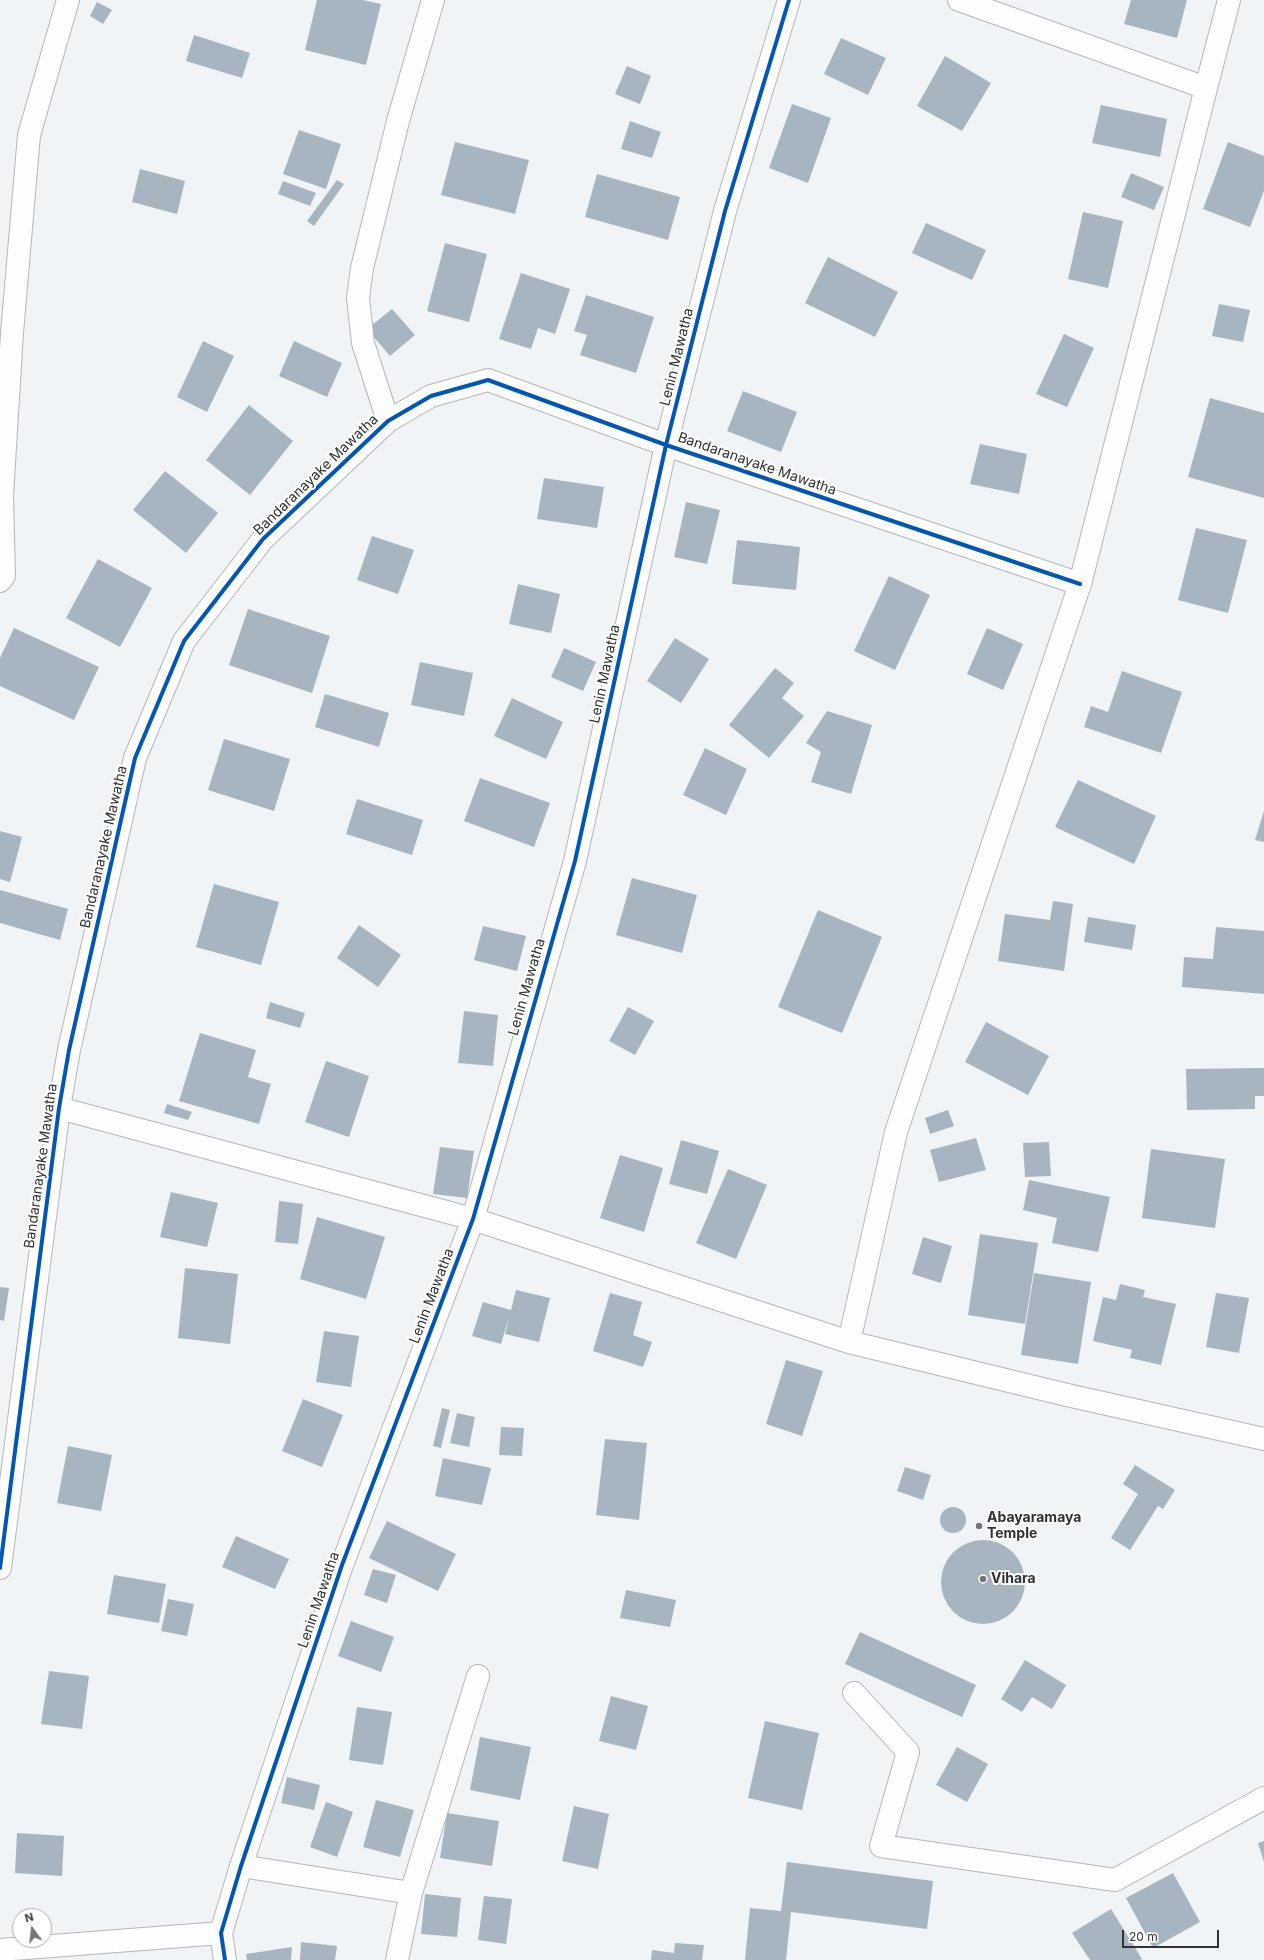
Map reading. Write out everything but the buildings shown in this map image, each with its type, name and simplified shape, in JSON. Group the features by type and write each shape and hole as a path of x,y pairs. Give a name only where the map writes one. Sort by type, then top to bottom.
{"street":[{"path":"0,581 4,576 2,496 12,333 29,135 68,0"},
{"path":"388,421 364,343 358,298 362,268 398,121 433,0"},
{"name":"Lenin Mawatha","path":"225,1960 221,1933 241,1866 342,1565 473,1219 575,861 666,445 725,211 789,0"},
{"path":"958,0 1206,88"},
{"path":"849,1342 896,1132 1080,584 1229,0"},
{"name":"Bandaranayake Mawatha","path":"0,1568 59,1108 69,1050 136,758 184,640 263,539 388,421 431,396 488,380 666,445 1080,584"},
{"path":"59,1108 473,1219 849,1342 1067,1395 1264,1439"},
{"path":"397,1960 411,1893 478,1676"},
{"path":"854,1693 908,1752 881,1846 1116,1880 1264,1798"},
{"path":"241,1866 411,1893"},
{"path":"0,1950 221,1933"}],"cycle path":[{"path":"225,1960 221,1933 241,1866 342,1565 473,1219 575,861 666,445 725,211 789,0"},
{"path":"0,1568 59,1108 69,1050 135,758 184,641 263,539 388,421 431,396 488,380 666,445 1080,584"}],"place":[{"name":"Abayaramaya Temple","path":"979,1526"},
{"name":"Vihara","path":"983,1579"}]}
